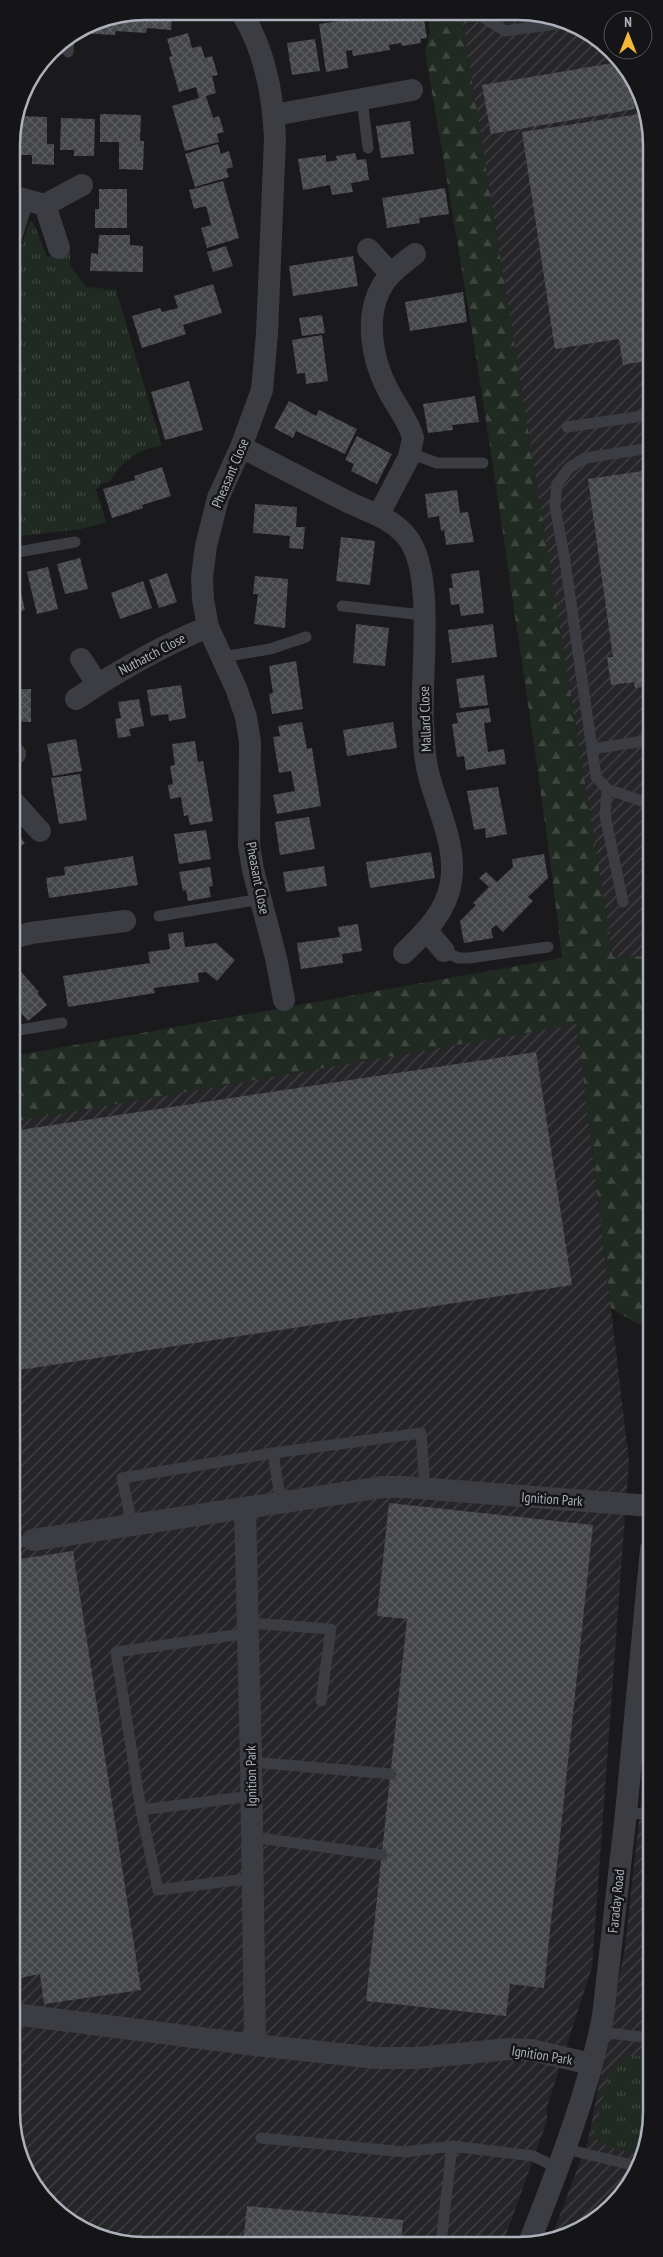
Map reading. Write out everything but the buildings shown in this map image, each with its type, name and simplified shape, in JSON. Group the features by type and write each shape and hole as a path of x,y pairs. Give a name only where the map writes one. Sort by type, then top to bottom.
{"street":[{"name":"Pheasant Close","path":"245,20 260,51 274,115 275,138 267,334 263,380 256,410 218,498 206,546 202,577 203,599 208,627 246,717 250,742 249,845 284,1000"},
{"path":"274,115 412,90"},
{"path":"59,248 28,201 82,185"},
{"path":"368,249 391,274"},
{"path":"379,514 413,446 412,434 388,390 373,352 373,311 377,296 391,274 415,254"},
{"name":"Mallard Close","path":"241,447 348,502 379,514 407,537 417,553 422,569 424,745 428,774 453,860 449,895 442,912 404,953"},
{"name":"Nuthatch Close","path":"76,699 174,641 208,627"},
{"path":"81,660 98,685"},
{"path":"20,809 40,831"},
{"path":"20,936 125,920"},
{"path":"427,930 444,951"},
{"name":"Ignition Park","path":"23,1541 383,1487 423,1488 643,1505"},
{"name":"Ignition Park","path":"245,1508 249,1628 255,2045"},
{"name":"Faraday Road","path":"532,2236 562,2159 600,2032 608,1979 626,1813 643,1633"},
{"name":"Ignition Park","path":"20,2015 255,2045 377,2058 416,2058 509,2049 531,2050 591,2064"}],"lane":[{"path":"488,20 505,31 554,25"},
{"path":"68,46 68,52"},
{"path":"362,99 368,148"},
{"path":"20,226 28,201"},
{"path":"567,427 643,416"},
{"path":"643,449 585,458 569,468 557,484 555,506 565,561 596,777 607,789 643,802"},
{"path":"410,453 438,462 483,463"},
{"path":"20,552 75,542"},
{"path":"342,606 423,615"},
{"path":"222,657 270,649 306,637"},
{"path":"592,749 643,741"},
{"path":"607,789 605,815 623,902"},
{"path":"159,916 260,899"},
{"path":"444,951 458,958 468,958 548,947"},
{"path":"20,1030 62,1023"},
{"path":"132,1525 122,1478 273,1453 421,1433 424,1473 423,1488"},
{"path":"273,1453 281,1502"},
{"path":"253,1878 158,1890 141,1810 116,1652 249,1628 331,1629 321,1701"},
{"path":"251,1762 390,1774"},
{"path":"141,1810 252,1796"},
{"path":"626,1813 643,1814"},
{"path":"252,1837 382,1855"},
{"path":"600,2032 643,2037"},
{"path":"260,2138 405,2152 452,2146 631,2166"},
{"path":"442,2237 452,2146"}],"shaded area":[{"path":"462,20 527,20 543,22 566,29 581,37 603,53 603,60 610,60 622,75 630,89 641,120 643,145 643,956 613,957"},
{"path":"577,1024 629,1461 592,1967 547,2107 547,2121 505,2237 136,2237 120,2235 97,2228 82,2220 56,2201 33,2168 22,2137 20,2121 20,1121"},
{"path":"643,1782 643,2121 639,2145 630,2168 612,2195 588,2216 566,2228 554,2231 588,2141 625,1947"}],"green space":[{"path":"429,20 462,20 613,957 643,956 643,1321 639,1325 611,1308 577,1024 20,1121 20,1055 562,958 552,872 494,474 425,52 430,32"},
{"path":"30,220 35,226 47,257 70,249 70,265 86,287 116,290 162,446 153,447 132,457 125,462 110,481 101,484 96,490 106,522 81,529 20,536 20,249"},
{"path":"630,2056 643,2056 643,2121 636,2154 609,2147 593,2136 611,2069"}]}
